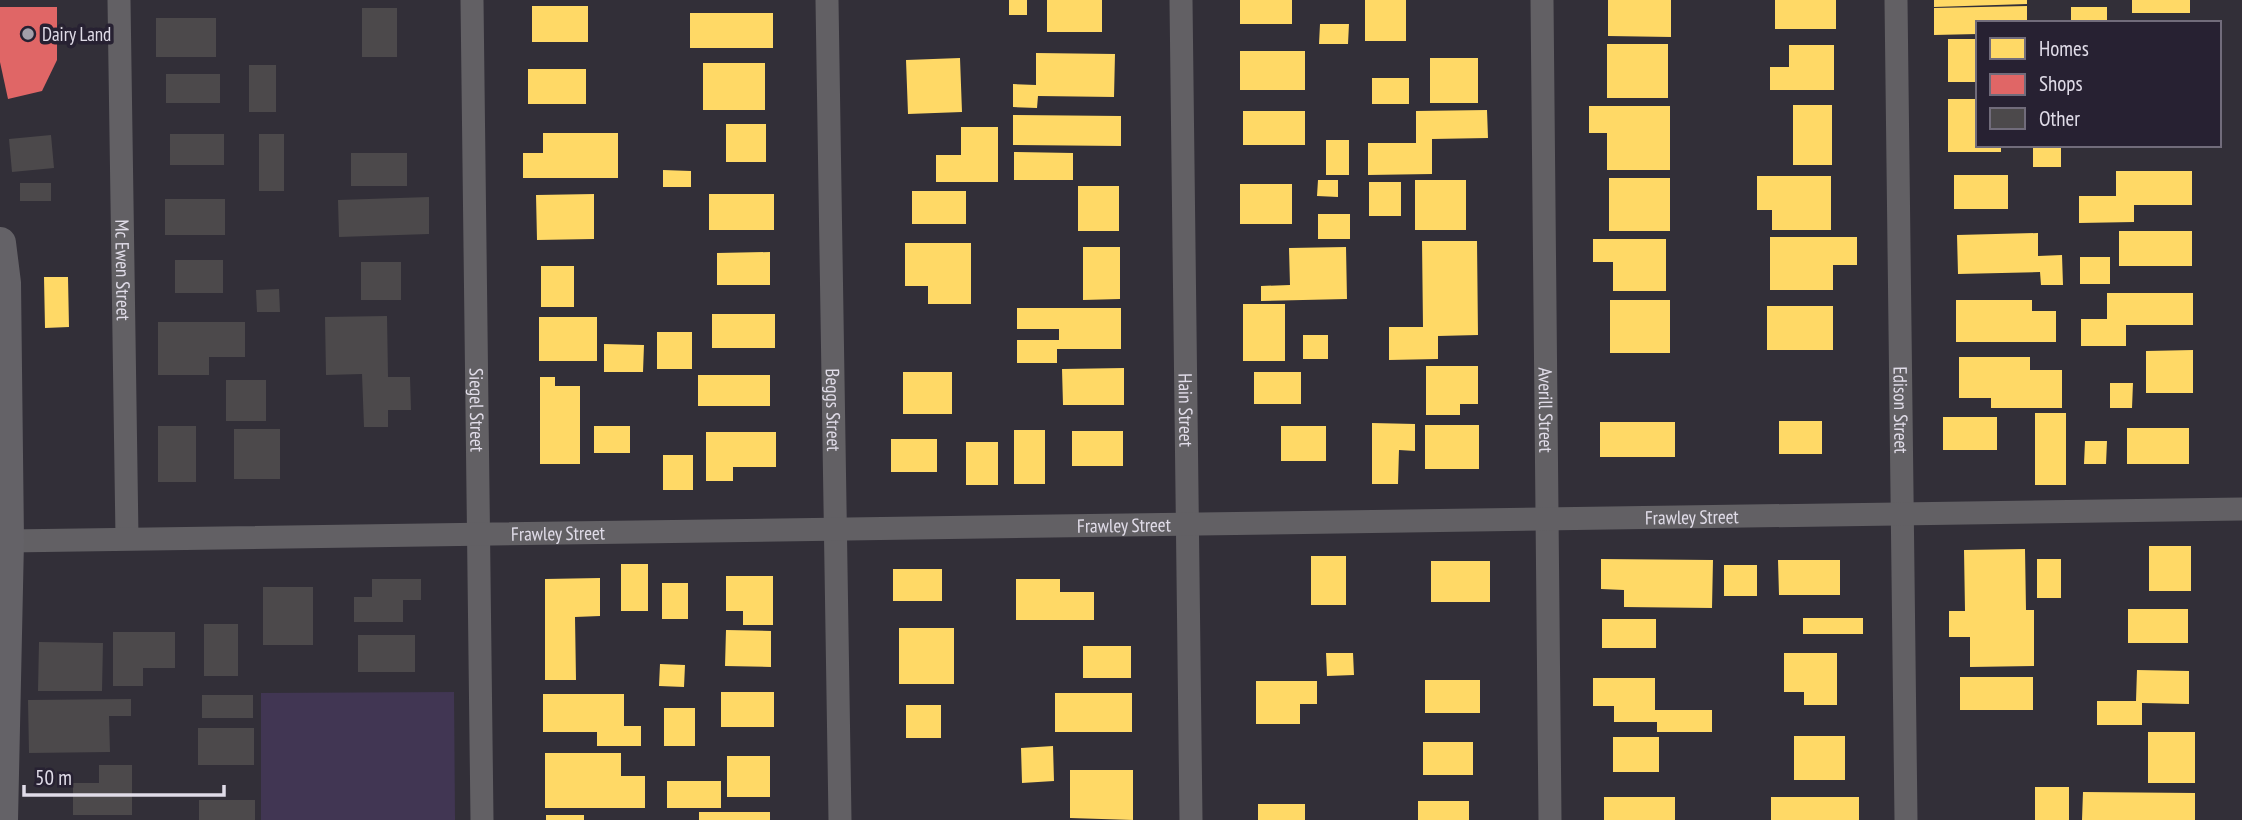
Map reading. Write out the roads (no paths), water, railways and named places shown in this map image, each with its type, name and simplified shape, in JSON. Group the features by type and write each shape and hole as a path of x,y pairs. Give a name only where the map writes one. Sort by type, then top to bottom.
{"main road":[{"path":"0,243 5,283 8,541 2,820"}],"street":[{"name":"Mc Ewen Street","path":"119,0 127,538"},
{"name":"Siegel Street","path":"472,0 482,820"},
{"name":"Beggs Street","path":"827,0 840,820"},
{"name":"Hain Street","path":"1181,0 1191,820"},
{"name":"Averill Street","path":"1542,0 1550,820"},
{"name":"Edison Street","path":"1896,0 1905,514 1906,820"},
{"name":"Frawley Street","path":"8,541 2242,509"}],"place":[{"name":"Dairy Land","path":"28,34"}]}
